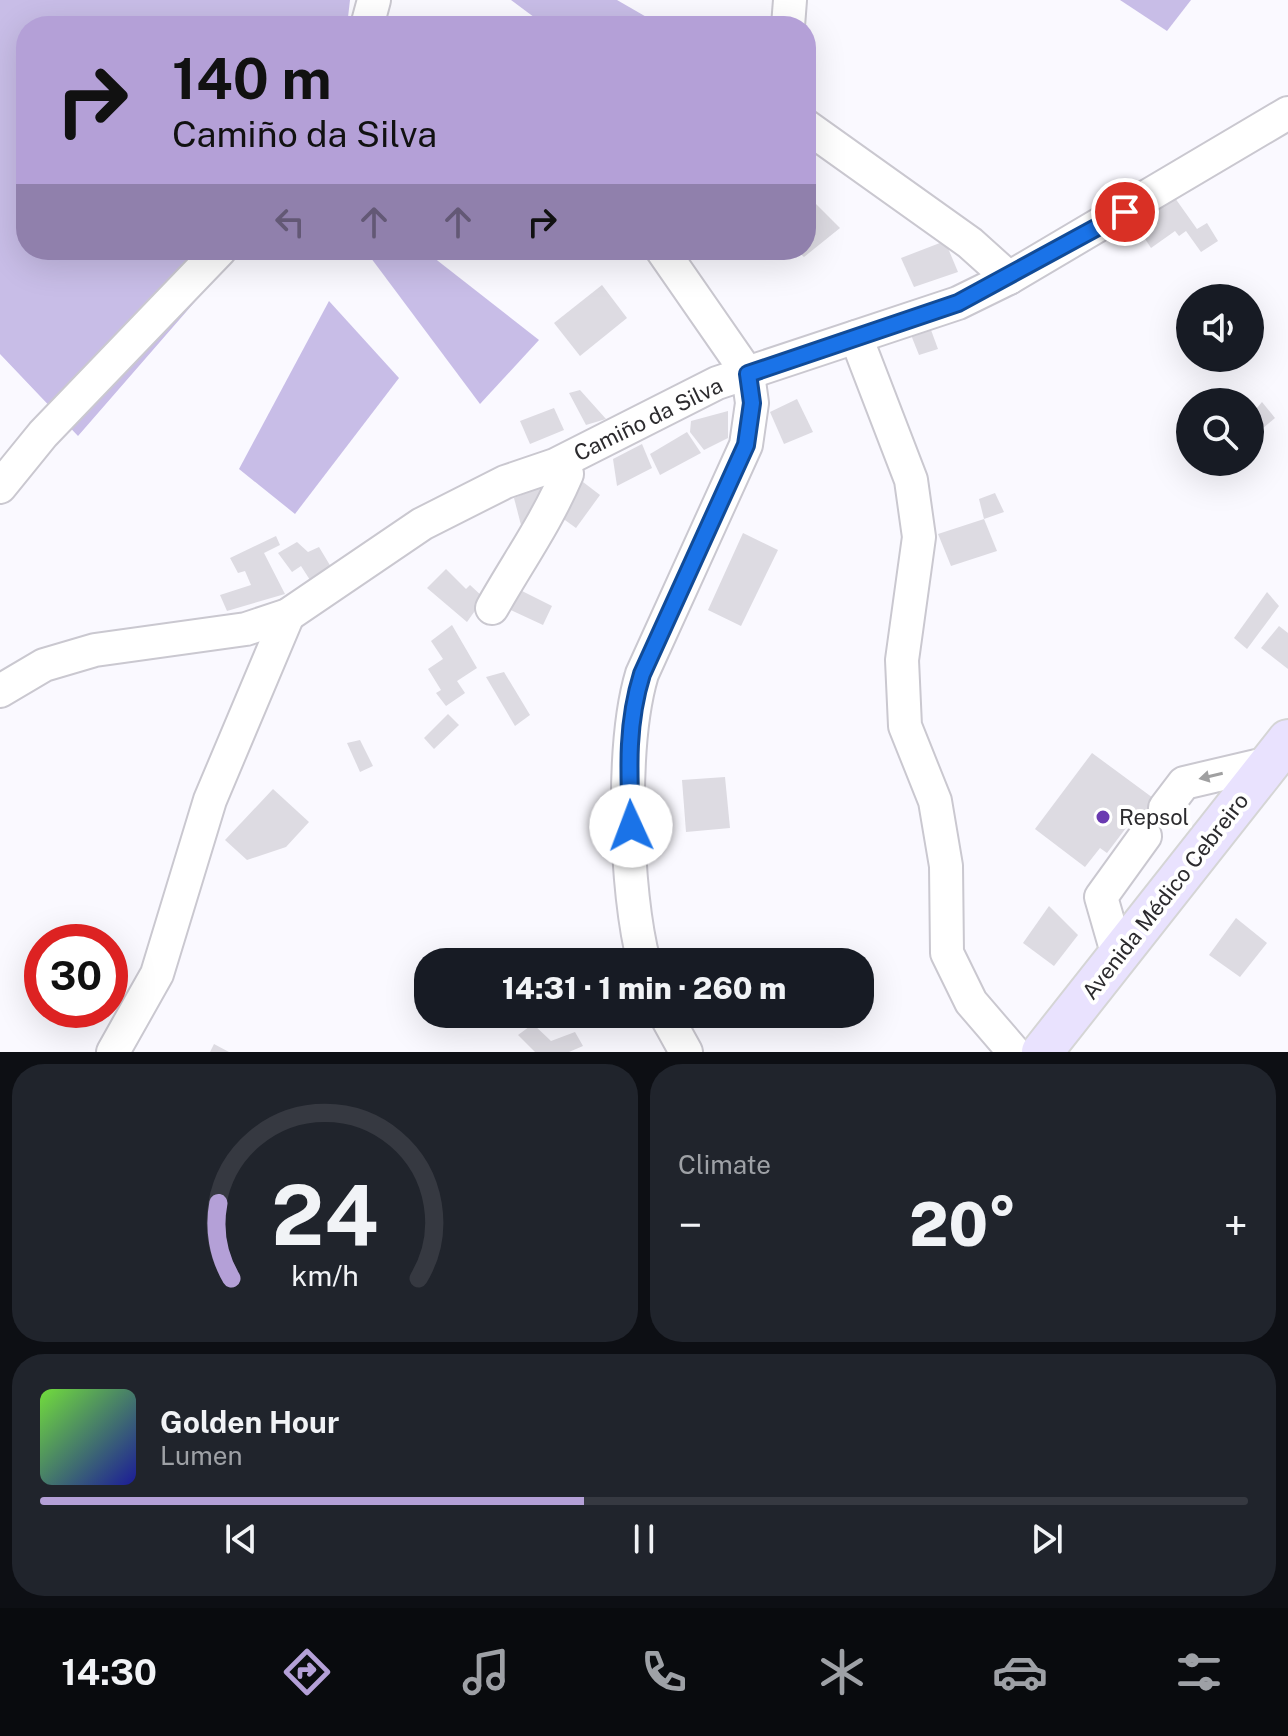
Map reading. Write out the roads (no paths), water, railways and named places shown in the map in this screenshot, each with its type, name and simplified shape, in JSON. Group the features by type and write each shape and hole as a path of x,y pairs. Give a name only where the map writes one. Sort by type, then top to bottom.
{"main road":[{"name":"Avenida Médico Cebreiro","path":"1042,1052 1279,751"}],"street":[{"name":"Camiño da Silva","path":"4,683 44,665 95,650 246,629 288,615 422,524 505,482 555,465 717,383 958,303 1009,278 1288,113"},
{"path":"816,133 970,243 1009,278"},
{"path":"0,487 43,434 210,260"},
{"path":"640,948 632,856 628,738 632,707 642,674 746,445 752,403 748,374 669,260"},
{"path":"856,337 911,480 919,537 902,660 905,726 935,801 946,866 947,953 971,1002 1014,1052"},
{"path":"505,482 567,474 726,396 748,374"},
{"path":"492,608 521,557 546,524 567,474"},
{"path":"113,1052 157,974 210,800 288,615"},
{"path":"1165,808 1184,783 1279,751"},
{"path":"1118,956 1101,897 1145,836"},
{"path":"673,1028 686,1052"}],"place":[{"name":"Repsol","path":"1103,817"}]}
